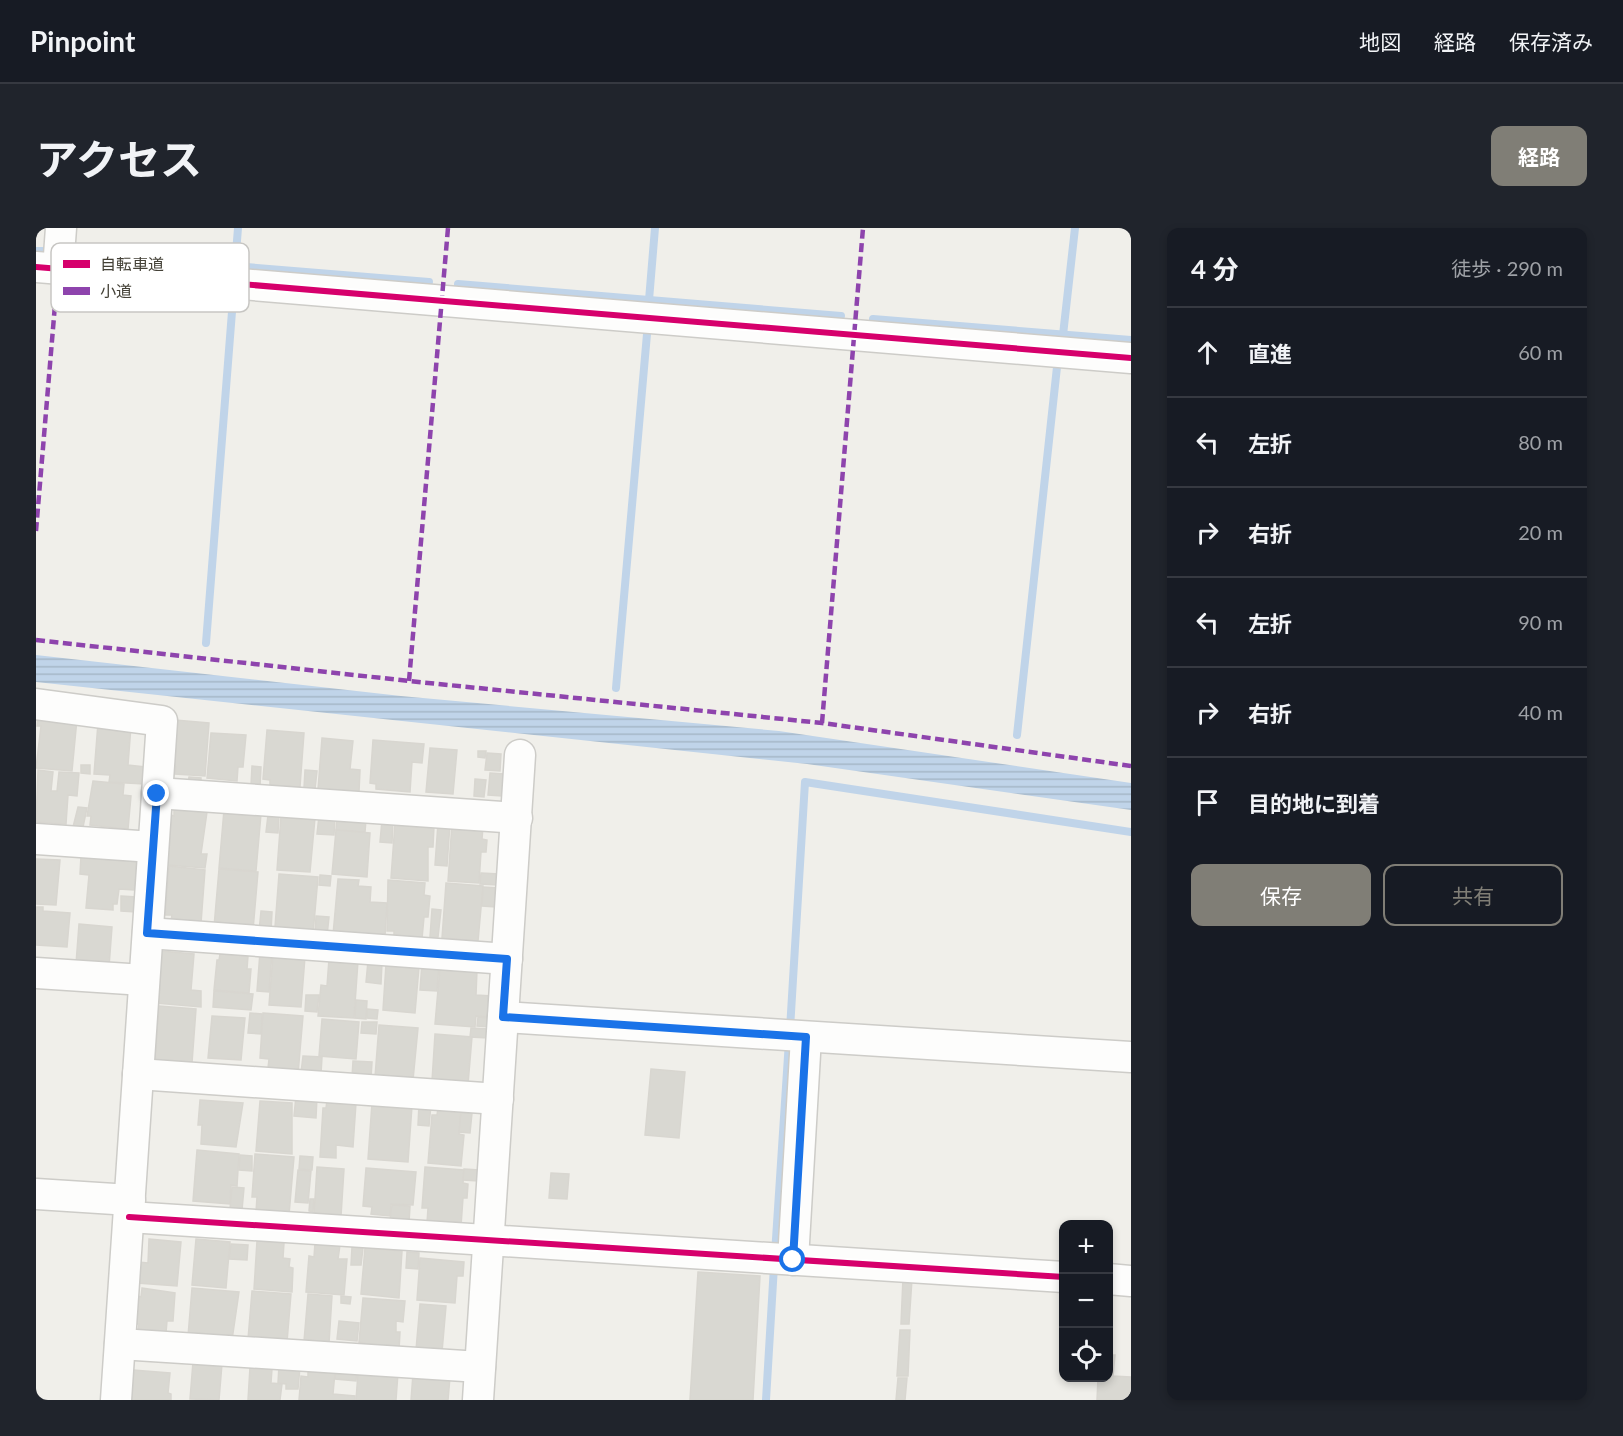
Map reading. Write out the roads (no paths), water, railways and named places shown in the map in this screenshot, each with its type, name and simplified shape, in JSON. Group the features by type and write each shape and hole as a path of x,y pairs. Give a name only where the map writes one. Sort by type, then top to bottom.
{"street":[{"path":"56,243 61,228"},
{"path":"249,285 1131,358"},
{"path":"36,704 162,721 116,1400"},
{"path":"478,1400 520,755"},
{"path":"157,794 517,818"},
{"path":"36,839 153,847"},
{"path":"147,933 507,959"},
{"path":"36,973 144,980"},
{"path":"503,1017 1131,1058"},
{"path":"782,1259 795,1036"},
{"path":"138,1074 498,1099"},
{"path":"36,1194 129,1209 488,1241 1059,1277"},
{"path":"1113,1279 1131,1281"},
{"path":"120,1344 480,1368"}],"water":[{"path":"36,655 401,696 779,731 1131,783 1131,810 807,764 36,682"}],"waterway":[{"path":"237,243 238,228"},
{"path":"649,300 655,228"},
{"path":"1063,335 1075,228"},
{"path":"36,251 44,251"},
{"path":"249,267 429,282"},
{"path":"458,284 841,316"},
{"path":"206,643 232,312"},
{"path":"873,319 1131,340"},
{"path":"616,688 647,334"},
{"path":"1017,735 1057,367"},
{"path":"790,1029 805,782 1131,832"},
{"path":"775,1254 789,1041"},
{"path":"766,1400 774,1266"}]}
